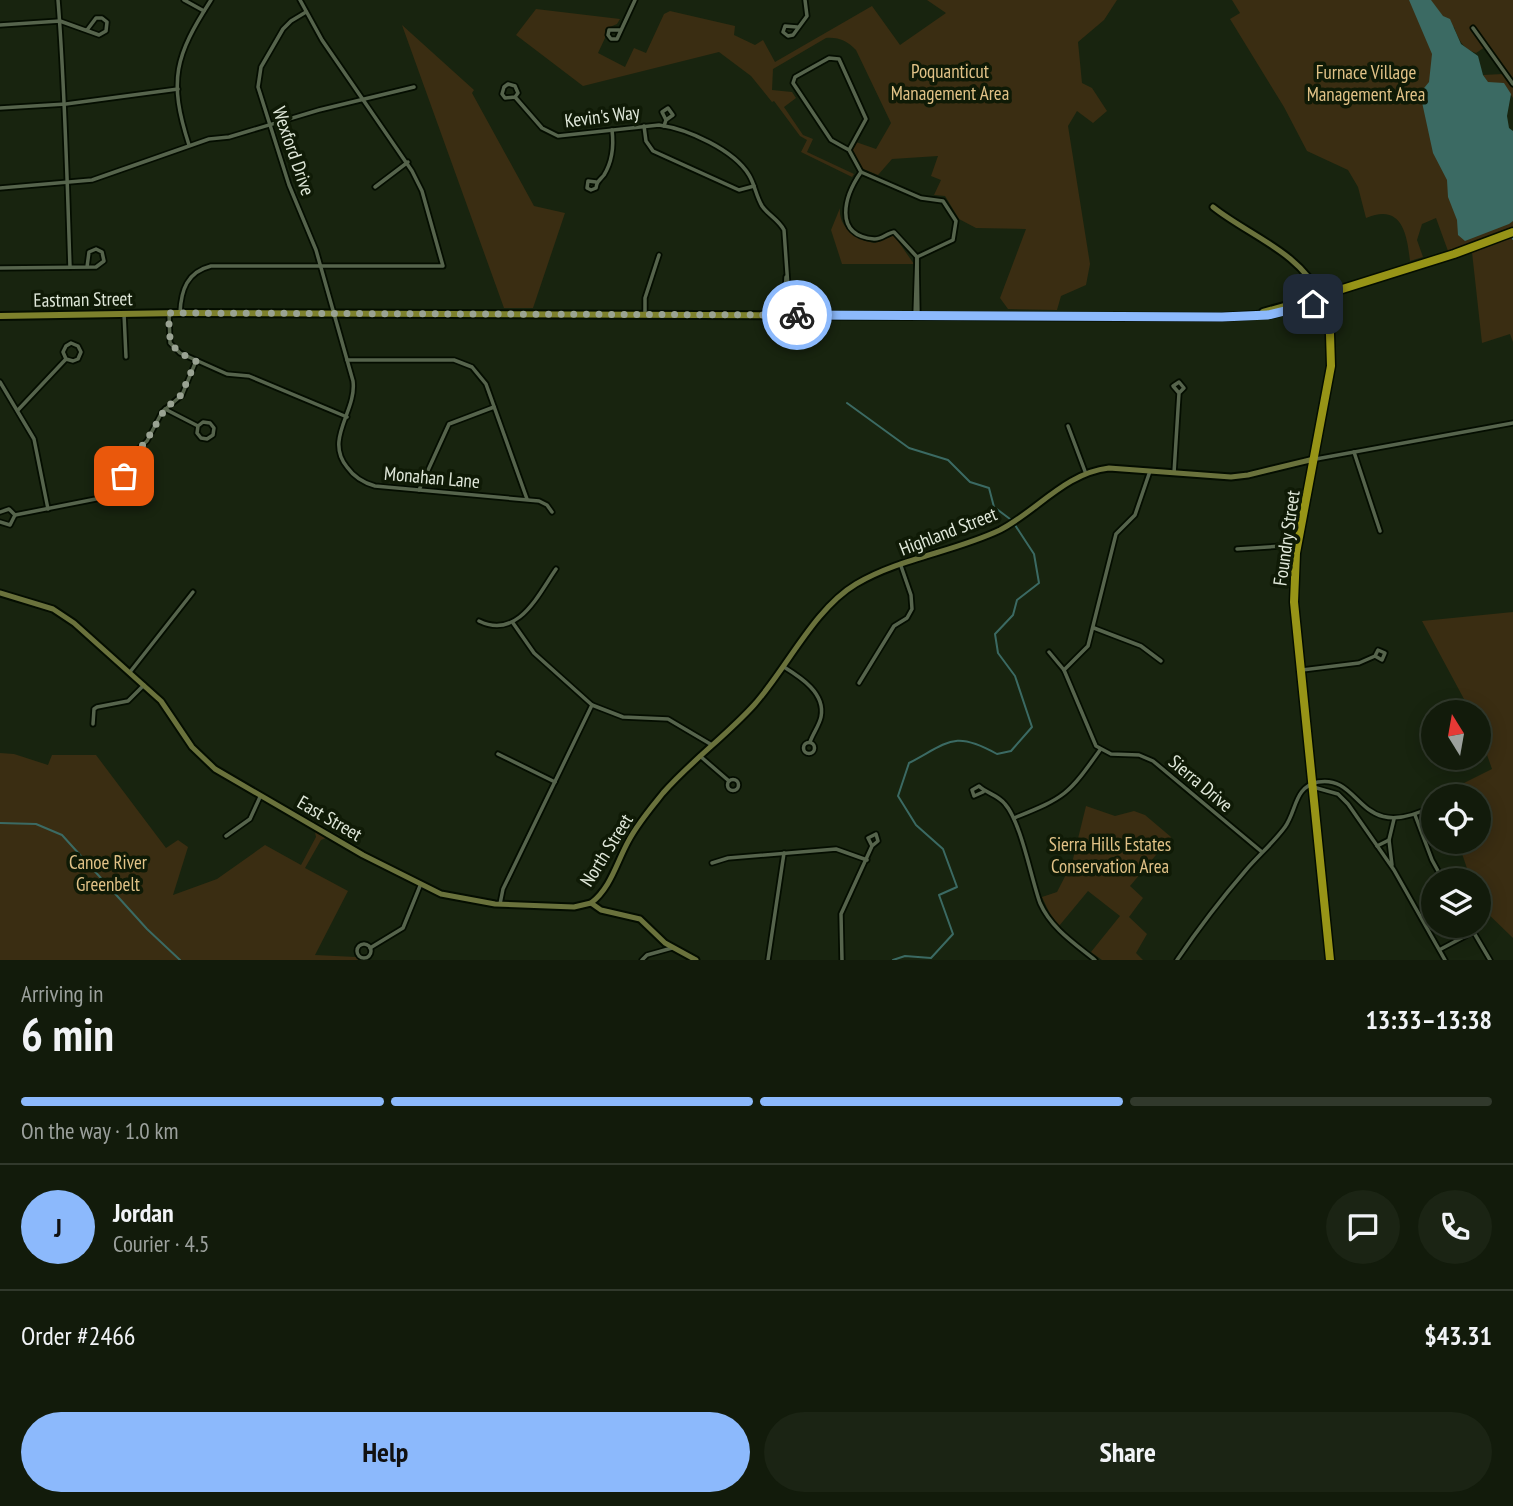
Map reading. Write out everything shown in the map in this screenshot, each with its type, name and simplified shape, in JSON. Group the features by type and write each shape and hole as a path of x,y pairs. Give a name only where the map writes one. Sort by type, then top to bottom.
{"highway":[{"path":"1321,298 1513,232"},
{"name":"Foundry Street","path":"1321,298 1330,334 1331,366 1298,545 1294,599 1330,960"}],"main road":[{"name":"Eastman Street","path":"0,316 333,313 1222,317 1273,314 1321,298"}],"street":[{"path":"58,0 66,104 70,267"},
{"path":"184,0 204,11"},
{"path":"189,145 181,116 178,89 180,56 211,0"},
{"path":"180,313 181,296 187,283 195,273 207,267 443,265 422,191 408,162 363,99 300,0"},
{"path":"621,30 635,0"},
{"path":"797,27 807,16 805,0"},
{"name":"Wexford Drive","path":"306,12 288,23 259,71 258,91 289,185 320,266 333,313"},
{"path":"0,25 60,21 87,30 102,34 107,29 107,22 96,18 87,30"},
{"path":"1474,27 1513,84"},
{"path":"849,150 866,119 839,59 829,58 795,77 793,83 831,140 849,150 861,172 921,198 941,200 946,203 956,221 953,240 917,257"},
{"path":"508,84 515,86 518,93 515,97 505,98 502,94 504,87 508,84"},
{"path":"0,188 100,178 189,145 414,87"},
{"path":"0,108 66,104 178,89"},
{"name":"Kevin's Way","path":"515,97 538,125 553,135 570,137 644,125 664,125 726,152 744,168 761,205 784,230 787,314"},
{"path":"664,125 666,120"},
{"path":"644,125 646,141 653,151 738,190 754,186"},
{"path":"596,182 604,174 611,155 612,130"},
{"path":"374,187 408,162"},
{"path":"861,172 844,211 846,220 852,229 871,239 894,232 917,257 917,316"},
{"path":"1213,207 1227,219 1265,240 1295,264 1308,276 1321,298"},
{"path":"0,268 87,267 102,264 102,252 96,249 91,251 87,257 87,267"},
{"path":"645,314 645,298 659,255"},
{"path":"169,313 172,345 177,352 227,374 249,376 347,416"},
{"name":"Monahan Lane","path":"333,313 354,393 340,432 339,447 344,463 351,472 375,486 527,499 545,503 552,512"},
{"path":"124,314 126,357"},
{"path":"18,410 66,359 78,359 81,352 78,346 71,343 66,346 63,352 66,359"},
{"path":"347,360 463,362 484,379 527,499"},
{"path":"15,515 104,499 115,493 122,484 128,458 145,443 165,409 181,395 196,361"},
{"path":"0,382 34,439 48,509"},
{"path":"1174,473 1179,393"},
{"path":"419,490 449,424 495,406"},
{"path":"165,409 198,426"},
{"path":"203,422 210,423 214,428 213,435 207,439 200,437 198,426 203,422"},
{"name":"Highland Street","path":"674,782 756,702 835,600 866,578 998,530 1069,482 1086,474 1109,468 1240,477 1314,459 1513,423"},
{"path":"1068,426 1086,474"},
{"path":"1354,452 1380,531"},
{"path":"1064,670 1084,653 1094,628 1116,534 1135,515 1150,471"},
{"path":"0,512 9,509 15,515"},
{"path":"0,522 10,525 15,515"},
{"path":"1237,549 1298,545"},
{"path":"859,683 894,626 907,618 912,610 911,595 901,566"},
{"path":"479,621 493,626 513,623 527,611 556,569"},
{"path":"130,672 193,592"},
{"name":"East Street","path":"0,593 61,613 130,672 167,708 202,758 215,769 421,886 464,900 500,904 574,907 591,903 601,910 640,919 672,948 696,960"},
{"path":"513,623 534,653 592,705 616,716 664,718 712,745"},
{"path":"1094,628 1141,646 1161,661"},
{"path":"1014,818 1063,797 1076,785 1100,749 1092,739 1064,670 1049,652"},
{"path":"1300,671 1359,663 1375,656"},
{"path":"784,667 801,677 819,699 821,716 810,742"},
{"path":"93,724 93,709 96,706 128,701 144,685"},
{"path":"500,904 503,889 592,705"},
{"name":"Sierra Drive","path":"1100,749 1111,754 1139,755 1153,761 1262,852"},
{"path":"498,754 555,782"},
{"path":"700,756 729,781"},
{"name":"North Street","path":"591,903 604,890 639,824 674,782"},
{"path":"1177,960 1262,852 1286,826 1299,793 1317,782 1341,787 1374,814 1394,819 1421,811"},
{"path":"1325,791 1326,783"},
{"path":"1312,786 1317,791 1338,794 1348,804 1394,870 1445,960"},
{"path":"984,792 1000,799 1014,818 1043,912 1062,934 1094,960"},
{"path":"226,836 250,819 261,796"},
{"path":"1415,814 1436,868"},
{"path":"1394,819 1389,840 1394,870"},
{"path":"1377,846 1389,840"},
{"path":"842,960 841,914 872,846"},
{"path":"712,863 728,858 839,849 867,860"},
{"path":"768,960 784,853"},
{"path":"370,948 403,928 421,886"},
{"path":"1441,949 1462,938"},
{"path":"1477,938 1490,960"},
{"path":"364,944 370,948 371,952 367,958 363,959 357,955 359,946 364,944"},
{"path":"642,960 647,955 672,948"}],"green space":[{"name":"Poquanticut Management Area","path":"927,0 1117,0 1104,20 1078,42 1082,83 1092,88 1107,111 1093,123 1077,111 1068,126 1090,264 1086,285 1061,296 1057,310 1008,309 1000,298 1026,229 976,228 959,219 945,196 934,195 941,180 931,176 938,156 892,159 878,175 861,168 851,151 856,142 876,149 891,123 856,50 846,42 826,38 773,69 772,90 792,92 796,98 784,107 803,135 813,139 807,152 854,174 852,177 801,152 807,140 800,136 751,76 719,52 583,86 516,35 536,9 620,19 617,24 605,29 605,38 598,53 625,67 634,48 646,53 664,14 670,11 735,26 734,35 755,45 763,40 775,62 872,6 900,45 946,13"},
{"name":"Furnace Village Management Area","path":"1232,0 1513,0 1513,98 1511,95 1467,104 1513,134 1513,228 1448,251 1436,218 1422,224 1417,240 1423,257 1410,261 1404,232 1395,218 1378,214 1366,218 1358,187 1348,170 1307,151 1284,107 1230,19 1240,13","holes":["1454,27 1467,49 1476,53 1485,47 1503,74 1483,75 1487,81 1433,29"]},
{"path":"402,25 474,90 472,93 534,206 565,213 533,308 504,308"},
{"path":"840,208 842,222 850,232 862,240 875,243 893,234 914,264 842,264 831,230"},
{"path":"1513,235 1513,342 1510,334 1482,343 1472,252"},
{"path":"1513,612 1513,938 1491,917 1491,868 1467,868 1462,854 1491,854 1491,784 1462,784 1492,769 1491,700 1465,700 1422,621"},
{"name":"Canoe River Greenbelt","path":"0,753 14,754 48,765 52,755 96,755 166,848 178,840 188,847 173,895 217,879 265,845 301,865 316,837 315,832 326,838 321,840 305,868 348,891 315,955 356,957 360,960 0,960"},
{"name":"Sierra Hills Estates Conservation Area","path":"1086,806 1115,816 1134,811 1145,815 1171,837 1130,886 1143,898 1129,917 1147,934 1136,953 1143,960 1102,960 1091,952 1120,916 1088,891 1059,926 1042,897 1057,892 1072,863"}],"water":[{"path":"1409,0 1431,0 1443,16 1450,19 1461,44 1478,56 1483,75 1488,82 1504,83 1511,94 1507,116 1509,128 1513,131 1513,221 1465,241 1458,235 1457,220 1448,197 1447,180 1433,153 1420,93 1429,82 1432,54"}],"waterway":[{"path":"847,403 909,448 948,460 970,482 989,488 994,507 1010,519"},
{"path":"893,960 905,956 931,958 953,934 939,895 957,887 943,849 916,825 898,796 909,763 952,742 971,742 997,754 1011,751 1032,727 1015,676 998,653 995,634 1013,615 1017,600 1039,583 1034,554 1015,525"},
{"path":"0,823 36,824 62,835 147,929 180,960"}],"way so far":[{"path":"124,476 128,458 145,443 160,415 181,395 196,361 177,352 172,345 169,313 797,315"}],"route":[{"path":"797,315 1222,317 1268,315 1313,304"}]}
